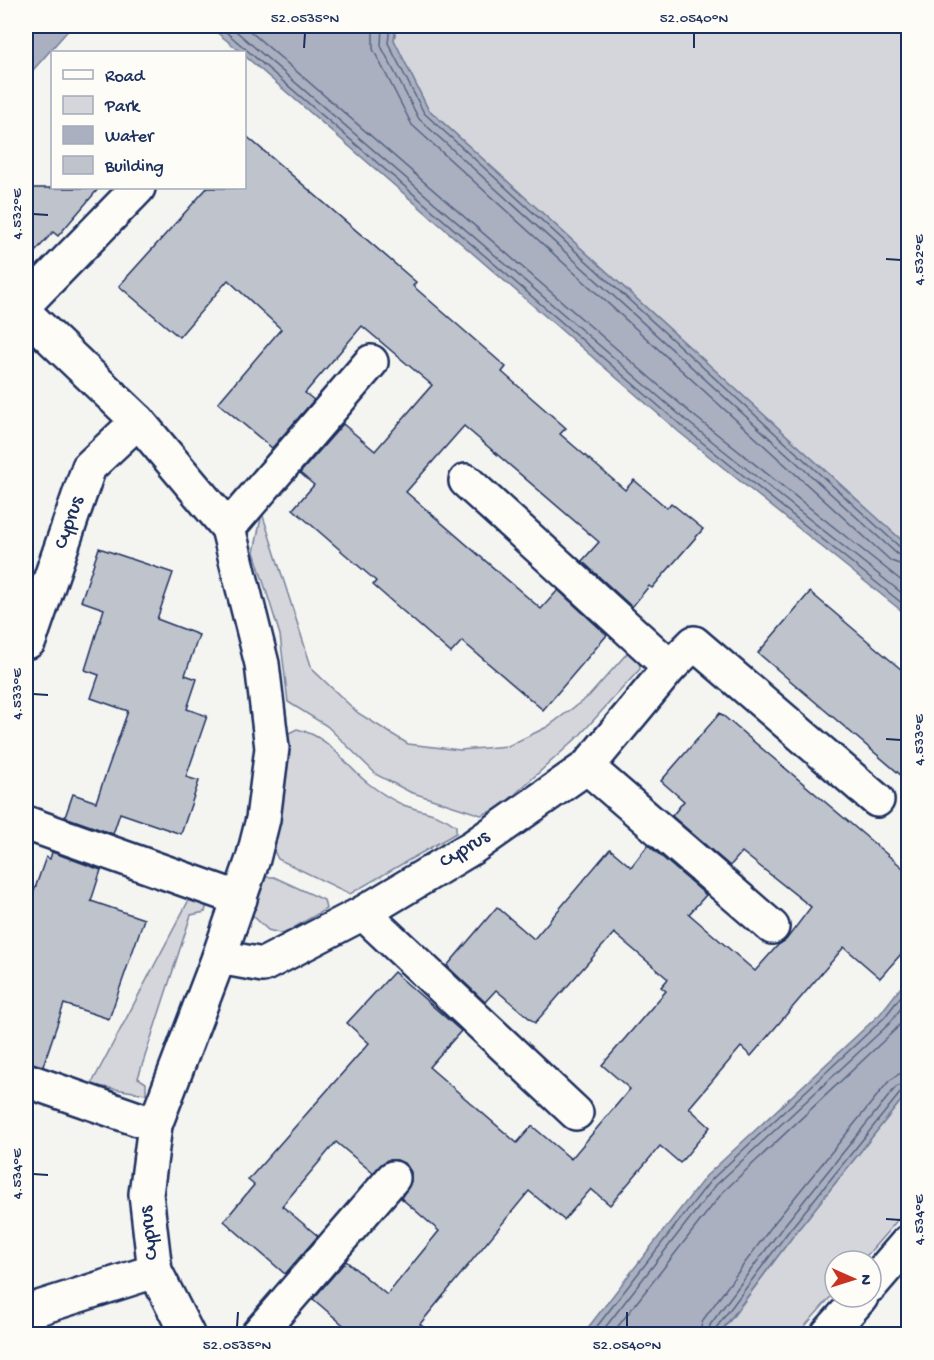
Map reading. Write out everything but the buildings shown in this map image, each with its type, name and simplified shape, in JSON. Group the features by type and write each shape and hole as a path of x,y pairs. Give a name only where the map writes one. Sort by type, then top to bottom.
{"street":[{"path":"26,303 137,189"},
{"name":"Cyprus","path":"26,314 138,422 228,528 262,664 272,748 262,819 240,899 155,1125 146,1194 155,1271 187,1335"},
{"path":"228,528 370,362"},
{"name":"Cyprus","path":"29,641 90,467 138,422"},
{"path":"466,481 670,667"},
{"name":"Cyprus","path":"219,957 263,964 363,913 473,847 587,768 670,667 694,643 877,800"},
{"path":"587,768 772,927"},
{"path":"26,823 240,899"},
{"path":"363,913 576,1113"},
{"path":"26,1080 155,1125"},
{"path":"258,1335 393,1178"},
{"path":"883,1271 909,1242"},
{"path":"26,1312 155,1271"},
{"path":"828,1335 851,1309"}],"green space":[{"path":"396,26 908,26 908,546 428,109 394,40"},
{"path":"262,513 312,669 358,713 408,744 460,750 508,746 547,727 589,696 629,651 639,659 640,669 580,735 500,808 481,815 410,792 377,775 327,726 288,702 280,635 254,552"},
{"path":"297,729 320,738 380,792 401,804 450,821 456,826 456,833 350,894 278,859 273,849 288,766 287,734"},
{"path":"262,877 274,877 324,900 326,909 283,934 268,930 251,914"},
{"path":"190,898 207,904 205,912 191,915 138,1078 146,1083 146,1094 91,1085"},
{"path":"908,1092 908,1208 872,1249 823,1249 823,1306 798,1334 720,1334 793,1236"}],"water":[{"path":"26,26 72,26 26,78"},
{"path":"209,26 396,26 394,40 428,109 908,546 908,616 679,432 246,57 246,51 240,51"},
{"path":"908,978 908,1092 793,1236 719,1334 583,1334 706,1176 880,1014"}]}
